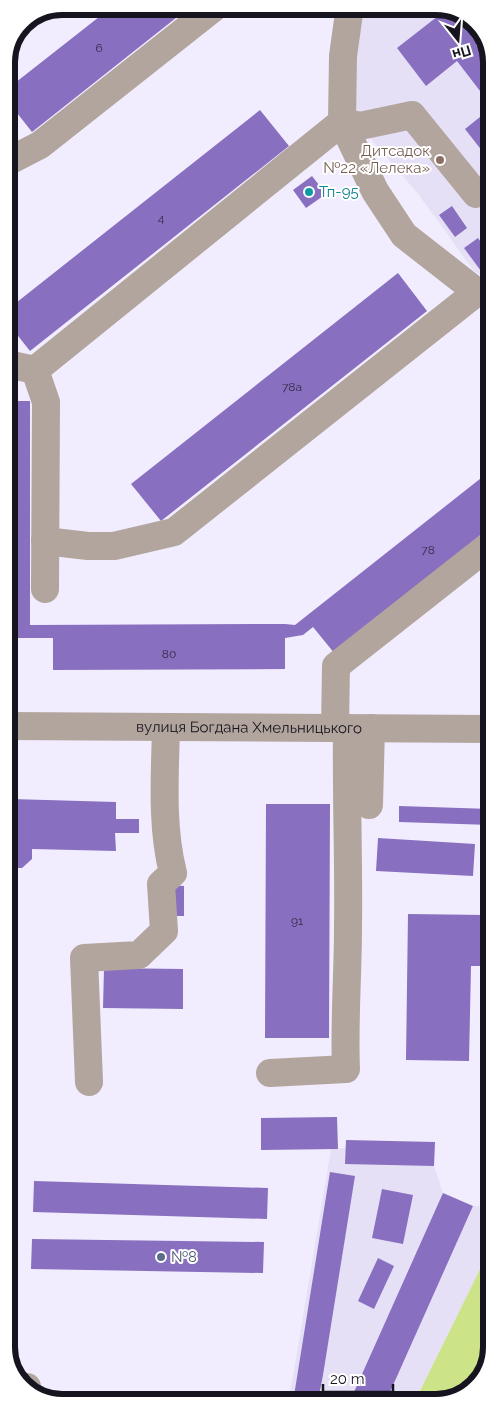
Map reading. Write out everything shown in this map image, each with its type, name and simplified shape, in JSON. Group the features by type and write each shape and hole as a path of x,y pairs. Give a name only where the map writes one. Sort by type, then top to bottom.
{"street":[{"path":"15,157 40,144 205,15"},
{"path":"45,541 88,546 114,546 174,532 477,292 404,235 375,191 342,122 343,56 349,15"},
{"path":"342,122 360,126 412,114 476,194"},
{"path":"35,370 342,122"},
{"path":"15,366 35,370"},
{"path":"35,370 46,402 44,589"},
{"path":"369,805 336,666 483,550"},
{"name":"вулиця Богдана Хмельницького","path":"15,726 483,729"},
{"path":"89,1082 84,958 139,955 164,931 161,884 173,873 169,856 165,804 166,727"},
{"path":"270,1073 346,1069 351,728"}],"shaded area":[{"name":"Дитсадок №22 «Лелека»","path":"357,15 439,15 460,21 475,36 483,56 483,277 474,271 419,195 360,126 350,81"},
{"path":"435,1142 434,1166 443,1193 473,1206 483,1207 483,1263 418,1394 289,1394 331,1149"}],"green space":[{"path":"483,1263 483,1353 477,1371 462,1386 454,1390 442,1394 418,1394"}],"building":[{"path":"102,15 180,15 32,132 15,110 15,83"},
{"path":"439,15 460,21 475,36 479,43 476,45 483,56 483,95 457,61 426,86 397,48"},
{"path":"260,110 289,146 30,351 15,332 15,304"},
{"path":"483,115 483,152 465,129"},
{"name":"Тп-95","path":"312,176 326,194 306,208 293,190"},
{"path":"452,206 467,228 455,237 439,215"},
{"path":"478,238 483,245 483,270 481,271 464,248"},
{"path":"398,273 427,311 161,521 131,484"},
{"path":"15,401 30,401 30,625 295,625 483,477 483,537 335,654 313,627 303,635 285,638 285,669 53,670 53,638 15,638"},
{"path":"15,799 116,802 116,819 139,819 139,833 115,833 116,851 32,849 32,859 22,868 15,868"},
{"path":"266,804 330,804 329,1038 265,1038"},
{"path":"399,806 483,809 483,825 399,822"},
{"path":"378,838 475,844 473,876 376,871"},
{"path":"169,885 184,886 184,916 168,916"},
{"path":"408,914 483,915 483,966 471,966 469,1061 406,1060"},
{"path":"104,968 183,969 183,1009 103,1008"},
{"path":"337,1117 338,1149 261,1150 261,1118"},
{"path":"346,1140 435,1142 434,1166 345,1164"},
{"path":"330,1172 355,1176 319,1394 294,1394"},
{"path":"34,1181 268,1188 267,1219 33,1212"},
{"path":"382,1189 413,1195 403,1244 372,1238"},
{"path":"443,1193 473,1206 389,1394 353,1394"},
{"path":"32,1239 264,1242 263,1273 31,1269"},
{"path":"378,1258 394,1266 374,1309 358,1301"}],"place":[{"name":"Дитсадок №22 «Лелека»","path":"440,160"},
{"name":"Тп-95","path":"309,192"},
{"name":"№8","path":"161,1257"}]}
